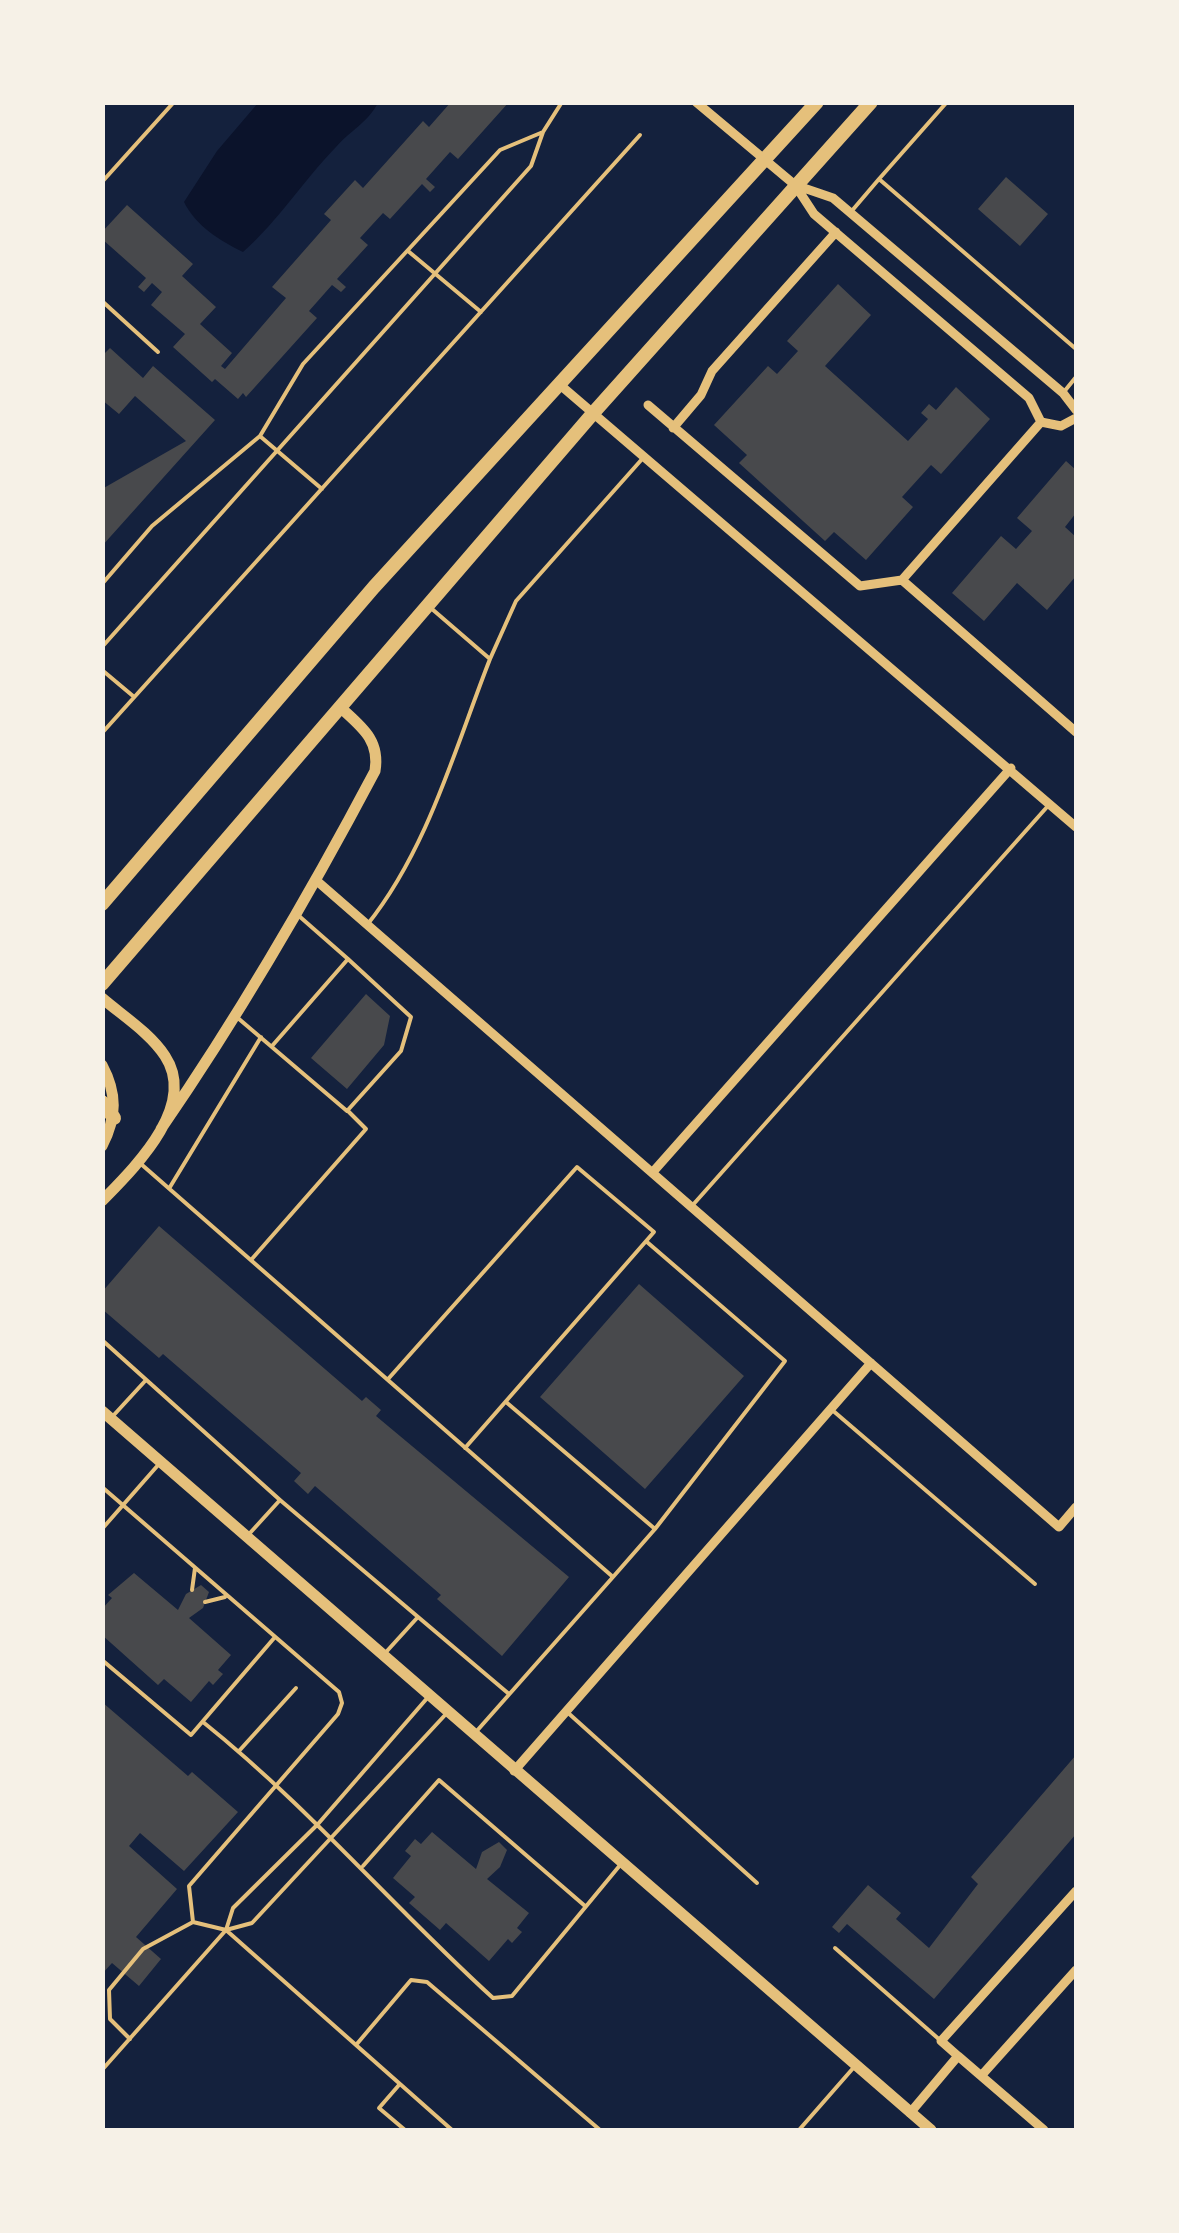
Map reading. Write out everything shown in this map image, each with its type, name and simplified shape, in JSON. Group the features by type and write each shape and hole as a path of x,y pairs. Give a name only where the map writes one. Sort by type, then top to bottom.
{"main road":[{"path":"102,904 374,587 816,102"},
{"path":"102,984 595,411 871,102"},
{"path":"102,1102 114,1118"}],"street":[{"path":"696,102 795,186 814,214 1028,398 1041,422"},
{"path":"795,186 833,198 1063,392 1076,410"},
{"path":"672,428 701,395 712,372 836,232"},
{"path":"559,384 1076,827"},
{"path":"648,405 860,586 902,580 1041,422"},
{"path":"1041,422 1061,426 1076,418"},
{"path":"902,580 1076,732"},
{"path":"102,1201 162,1129 236,1016 317,881 374,771 378,752 366,730 342,709"},
{"path":"652,1173 1011,768"},
{"path":"317,881 1059,1527 1076,1507"},
{"path":"102,998 146,1034 173,1072 173,1096 162,1129"},
{"path":"102,1065 111,1082 114,1118 102,1146"},
{"path":"514,1771 871,1363"},
{"path":"107,1415 931,2130"},
{"path":"1044,2130 941,2041 1076,1891"},
{"path":"982,2076 1076,1970"},
{"path":"910,2113 958,2056"}],"lane":[{"path":"102,182 174,102"},
{"path":"102,648 531,166 543,132 562,102"},
{"path":"850,213 947,102"},
{"path":"102,584 152,526 260,436 304,364 500,150 543,132"},
{"path":"102,733 640,135"},
{"path":"879,180 1076,349"},
{"path":"408,250 481,312"},
{"path":"102,300 158,352"},
{"path":"1063,392 1076,378"},
{"path":"260,436 322,489"},
{"path":"367,924 386,901 428,821 516,601 646,455"},
{"path":"428,606 490,659"},
{"path":"102,670 134,698"},
{"path":"691,1208 1050,803"},
{"path":"296,914 412,1017 401,1051 348,1111"},
{"path":"272,1046 348,960"},
{"path":"236,1016 366,1129 251,1260"},
{"path":"169,1188 261,1038"},
{"path":"138,1161 613,1577"},
{"path":"388,1380 576,1167 654,1232 465,1448"},
{"path":"474,1734 655,1528 785,1361 648,1242"},
{"path":"102,1340 280,1500 509,1694"},
{"path":"107,1415 146,1380"},
{"path":"506,1402 655,1528"},
{"path":"831,1409 1035,1584"},
{"path":"102,1529 161,1462"},
{"path":"102,1487 338,1692 342,1703 189,1886 193,1922"},
{"path":"246,1538 280,1500"},
{"path":"192,1590 195,1568"},
{"path":"206,1602 228,1596"},
{"path":"383,1656 417,1618"},
{"path":"102,1660 191,1735 275,1637"},
{"path":"240,1751 296,1688"},
{"path":"102,2070 226,1930 233,1908 318,1824 429,1696"},
{"path":"226,1930 252,1923 334,1840 448,1712"},
{"path":"566,1712 757,1883"},
{"path":"203,1722 318,1824 362,1866 400,1914 493,1998 502,2001 512,1996 621,1864"},
{"path":"362,1866 439,1780 585,1906"},
{"path":"110,2020 109,1990 143,1949 193,1922 226,1930 452,2130"},
{"path":"835,1948 941,2041"},
{"path":"356,2045 411,1980 426,1982 600,2130"},
{"path":"102,2019 110,2020 130,2039"},
{"path":"799,2130 855,2066"},
{"path":"400,2084 378,2108 405,2130"},
{"path":"437,2130 444,2123"}],"water":[{"path":"258,103 378,103 243,252 209,232 184,202 217,151"}],"building":[{"path":"451,102 509,102 458,159 450,152 426,179 435,187 430,192 422,184 390,219 383,213 360,238 368,245 337,279 346,287 341,292 332,285 309,311 317,318 246,397 243,393 238,399 215,379 212,382 173,347 185,334 151,305 162,292 152,283 144,292 138,287 146,278 102,239 102,232 127,205 193,264 182,276 216,307 200,324 232,353 221,366 225,369 286,298 272,287 331,220 324,214 355,180 363,188 423,121 429,127"},
{"path":"1006,177 1048,214 1020,246 978,209"},
{"path":"838,284 871,315 825,366 908,441 928,419 921,413 929,404 936,410 956,387 990,419 941,474 931,465 902,497 913,507 866,560 834,532 825,541 739,463 747,455 714,425 768,366 777,374 798,351 787,341"},
{"path":"110,348 143,378 153,366 215,420 102,546 102,489 186,441 135,396 119,414 102,400 102,356"},
{"path":"1066,461 1076,470 1076,513 1065,527 1076,537 1076,576 1047,610 1017,583 984,621 952,593 1001,536 1016,549 1032,531 1017,518"},
{"path":"366,994 390,1016 384,1045 347,1089 311,1058"},
{"path":"159,1226 362,1401 366,1397 381,1410 376,1416 569,1577 502,1656 437,1599 441,1595 315,1486 308,1494 294,1481 301,1473 163,1354 159,1358 102,1309 102,1292"},
{"path":"639,1284 744,1376 645,1489 540,1397"},
{"path":"134,1573 178,1610 186,1594 201,1585 209,1592 203,1608 189,1618 231,1655 218,1670 223,1674 213,1685 209,1681 191,1702 164,1679 158,1685 102,1635 102,1609 112,1598 108,1595"},
{"path":"102,1702 188,1776 192,1772 238,1812 184,1871 140,1833 129,1846 177,1889 136,1937 161,1959 139,1986 112,1963 102,1974"},
{"path":"1076,1755 1076,1834 934,1999 847,1924 839,1933 832,1927 868,1885 901,1913 896,1919 929,1948 978,1884 971,1877"},
{"path":"432,1832 476,1869 482,1852 499,1842 507,1850 500,1867 487,1879 529,1913 517,1928 522,1932 512,1943 508,1939 489,1961 446,1923 440,1930 409,1903 415,1897 393,1878 411,1856 405,1851 415,1839 421,1844"}]}
